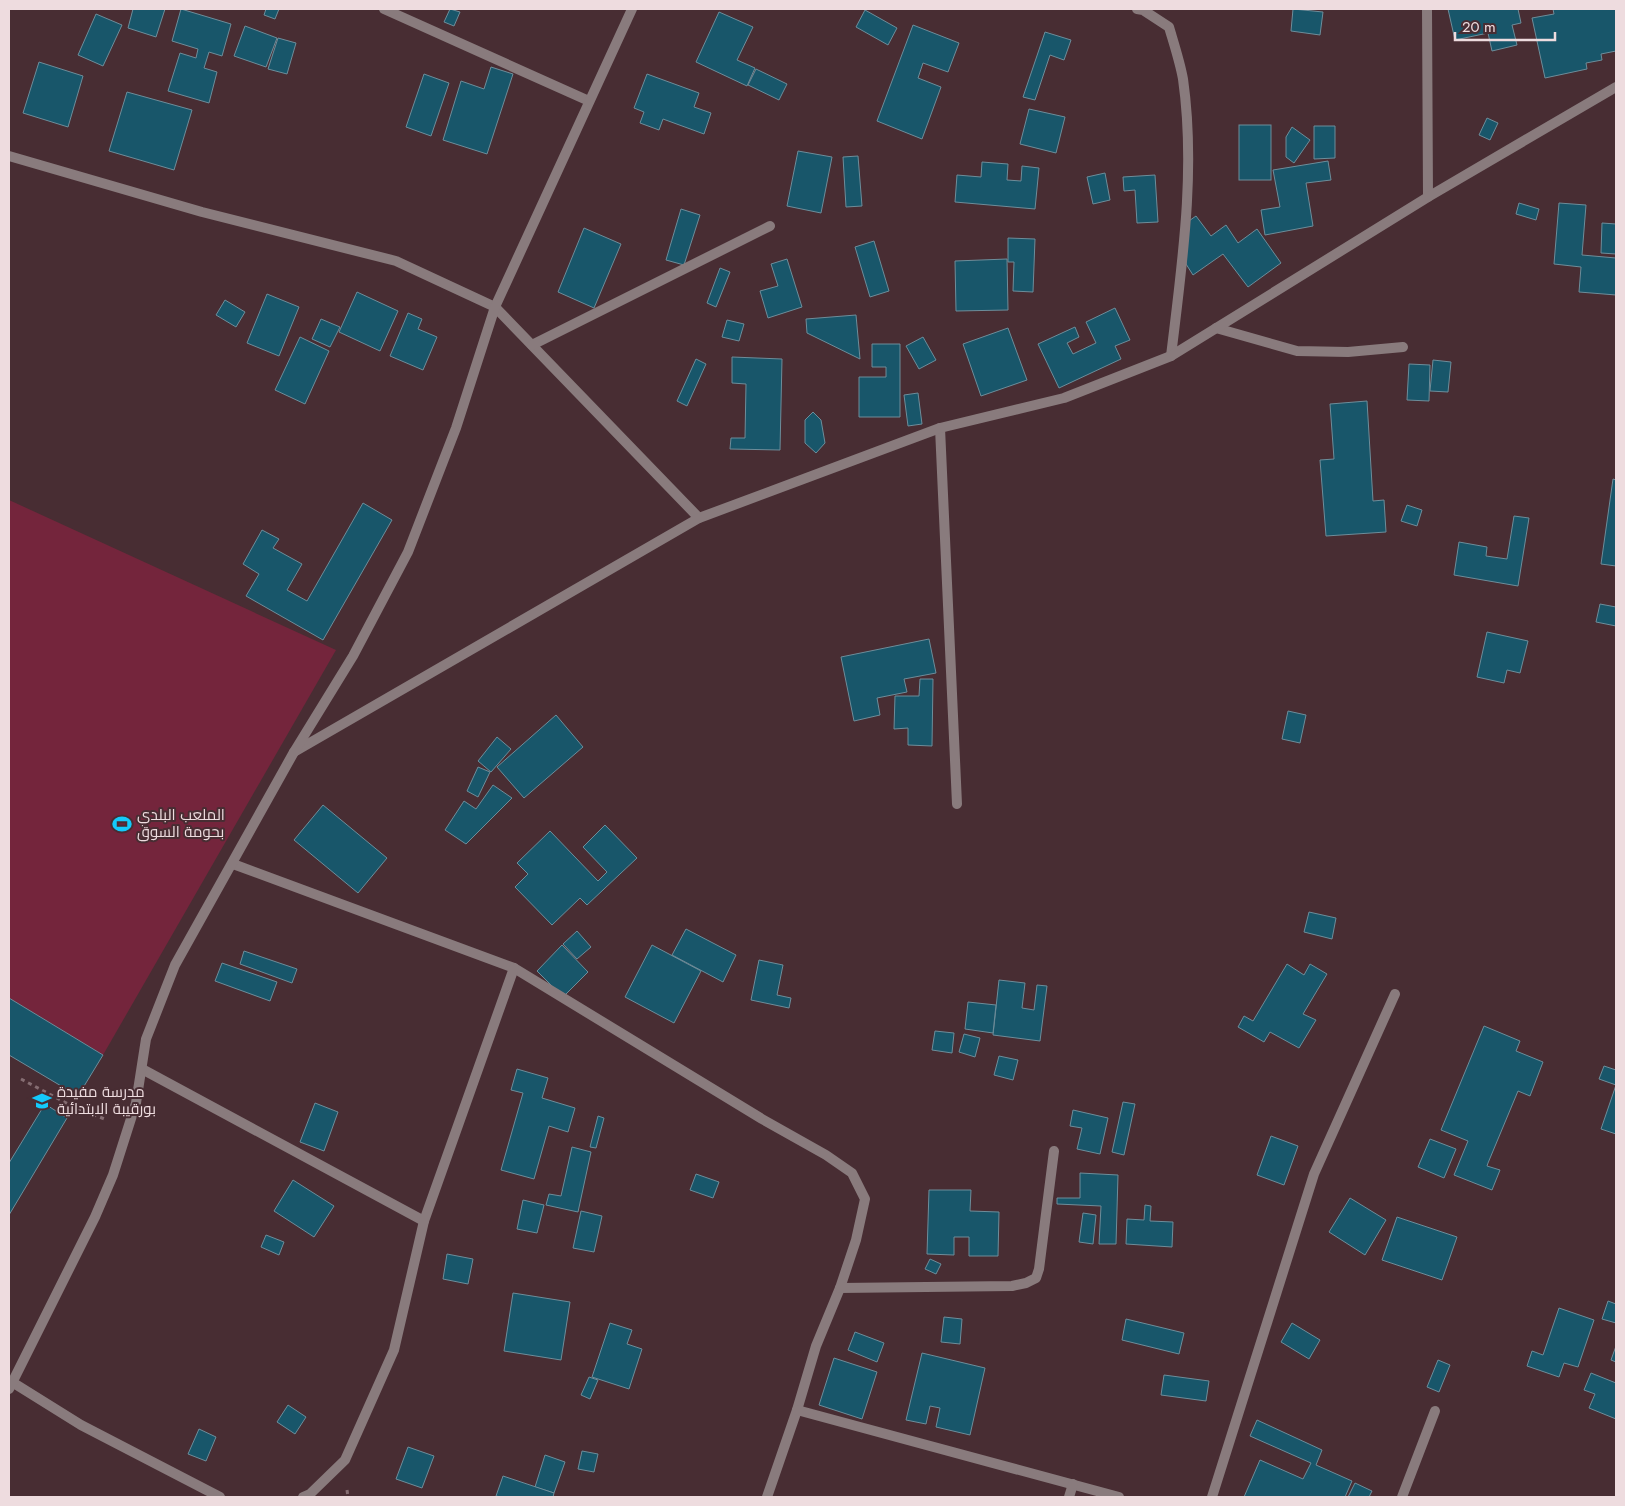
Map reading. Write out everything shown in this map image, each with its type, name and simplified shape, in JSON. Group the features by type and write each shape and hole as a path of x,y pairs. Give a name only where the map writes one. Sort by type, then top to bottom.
{"street":[{"path":"384,9 589,101"},
{"path":"220,1497 81,1425 11,1385 95,1217 113,1175 136,1103 146,1039 175,965 294,752 353,656 408,552 456,428 495,307 632,9"},
{"path":"1136,9 1143,10 1169,27 1183,77 1185,95 1189,141 1186,229 1172,356"},
{"path":"1427,9 1428,197"},
{"path":"294,752 699,518 940,428 1064,398 1172,356 1428,197 1616,87"},
{"path":"9,156 202,212 396,261 495,307 699,518"},
{"path":"532,345 770,226"},
{"path":"1216,328 1296,351 1348,352 1403,347"},
{"path":"940,428 957,804"},
{"path":"233,864 514,968 762,1119 826,1155 852,1173 865,1199 856,1240 840,1288 816,1346 797,1410 767,1497"},
{"path":"304,1497 310,1494 345,1460 394,1350 424,1221 514,968"},
{"path":"1212,1497 1314,1174 1395,994"},
{"path":"142,1069 424,1221"},
{"path":"840,1288 1012,1286 1026,1283 1036,1278 1039,1270 1054,1151"},
{"path":"797,1410 1119,1497"},
{"path":"1402,1497 1435,1411"},
{"path":"1068,1497 1073,1484"}],"path":[{"path":"22,1079 72,1106 129,1129"}],"shaded area":[{"name":"الملعب البلدي بحومة السوق","path":"9,500 336,650 103,1055 9,998"}],"building":[{"path":"133,9 165,9 156,37 128,28"},
{"path":"181,9 231,24 222,56 209,52 204,68 217,72 209,103 168,91 180,53 196,58 198,49 172,41"},
{"path":"266,9 279,9 275,19 264,15"},
{"path":"450,9 460,12 454,26 444,22"},
{"path":"1293,9 1323,12 1320,35 1291,31"},
{"path":"1448,9 1518,9 1521,23 1512,25 1517,45 1492,51 1488,33 1455,40"},
{"path":"1553,9 1616,9 1616,51 1601,54 1602,60 1586,63 1587,69 1545,78 1532,18 1554,14"},
{"path":"865,10 897,28 888,45 856,27"},
{"path":"719,12 753,27 737,60 755,68 747,86 696,62"},
{"path":"96,14 122,25 103,66 78,55"},
{"path":"913,25 959,43 948,72 923,63 918,78 941,87 922,139 877,121"},
{"path":"245,26 277,38 266,67 234,56"},
{"path":"1045,32 1071,40 1064,60 1050,55 1035,100 1023,97"},
{"path":"278,38 296,43 287,74 268,69"},
{"path":"39,62 83,76 68,127 23,113"},
{"path":"491,67 513,74 487,154 443,140 461,81 484,89"},
{"path":"756,69 787,84 779,100 748,85"},
{"path":"424,74 449,83 431,136 406,127"},
{"path":"647,74 699,93 694,107 711,113 704,134 663,119 659,130 640,123 644,112 634,108"},
{"path":"127,92 192,110 174,170 109,151"},
{"path":"1029,109 1065,117 1056,153 1020,144"},
{"path":"1487,118 1498,123 1490,140 1479,135"},
{"path":"1239,125 1271,125 1271,180 1239,180"},
{"path":"1314,126 1335,126 1335,158 1314,159"},
{"path":"1292,127 1310,140 1294,163 1286,157 1286,137"},
{"path":"798,151 832,157 821,213 787,206"},
{"path":"858,156 862,206 846,207 843,157"},
{"path":"1328,161 1331,180 1306,183 1313,226 1265,235 1261,210 1280,207 1273,170"},
{"path":"982,162 1008,164 1007,180 1021,181 1022,166 1039,168 1035,209 955,202 957,175 981,177"},
{"path":"1105,173 1110,200 1093,204 1087,177"},
{"path":"1155,175 1158,222 1137,223 1135,190 1124,191 1123,177"},
{"path":"1519,203 1539,209 1536,220 1516,214"},
{"path":"1559,203 1586,205 1582,255 1616,258 1616,295 1579,292 1581,267 1554,264"},
{"path":"681,209 700,215 684,265 666,260"},
{"path":"1196,216 1211,236 1226,225 1238,243 1257,229 1281,263 1248,287 1223,254 1193,275 1186,264 1186,223"},
{"path":"1602,223 1616,224 1616,254 1601,253"},
{"path":"584,228 621,244 594,308 558,292"},
{"path":"1008,238 1035,239 1033,292 1013,291 1014,262 1008,262"},
{"path":"874,241 889,291 870,297 855,247"},
{"path":"787,259 802,307 768,318 760,291 778,286 771,264"},
{"path":"1007,259 1008,310 956,311 955,261"},
{"path":"720,268 730,272 716,307 707,303"},
{"path":"357,292 398,311 380,351 339,332"},
{"path":"267,294 299,307 279,356 247,343"},
{"path":"225,300 245,312 236,327 216,315"},
{"path":"1115,308 1130,340 1115,346 1121,359 1059,388 1038,344 1075,327 1079,337 1067,343 1073,354 1096,343 1086,322"},
{"path":"408,313 422,319 418,329 437,337 423,370 390,356"},
{"path":"856,315 860,359 807,333 806,319"},
{"path":"321,319 340,327 330,347 312,339"},
{"path":"727,320 744,324 739,341 722,337"},
{"path":"1008,328 1027,380 981,396 963,344"},
{"path":"300,337 329,351 305,404 275,390"},
{"path":"923,337 936,360 919,369 906,346"},
{"path":"872,344 900,344 900,417 859,417 859,377 886,377 886,367 872,367"},
{"path":"732,357 782,359 780,450 730,449 731,438 745,438 746,384 732,383"},
{"path":"696,359 706,364 687,406 677,401"},
{"path":"1433,360 1451,362 1448,392 1430,391"},
{"path":"1409,364 1430,365 1429,401 1407,400"},
{"path":"918,393 922,424 908,426 904,395"},
{"path":"1367,401 1373,501 1384,500 1386,532 1326,536 1320,460 1334,459 1330,404"},
{"path":"813,412 821,420 825,443 816,453 805,443 805,420"},
{"path":"1613,479 1616,480 1616,566 1601,564"},
{"path":"363,503 392,520 323,640 246,596 259,574 243,564 262,530 279,539 273,548 302,564 287,590 307,601"},
{"path":"1407,505 1422,510 1417,526 1401,521"},
{"path":"1514,516 1529,518 1518,586 1454,575 1459,542 1487,547 1486,556 1507,559"},
{"path":"1600,604 1616,607 1616,626 1596,622"},
{"path":"1487,632 1528,641 1520,673 1507,670 1504,683 1477,677"},
{"path":"929,639 936,673 904,679 907,692 877,698 880,715 854,721 841,657"},
{"path":"920,679 933,679 932,746 908,745 908,728 894,729 895,696 919,696"},
{"path":"1288,711 1306,715 1300,743 1282,739"},
{"path":"556,715 583,747 524,798 497,767"},
{"path":"497,737 511,749 491,772 478,761"},
{"path":"478,767 490,772 478,797 467,791"},
{"path":"493,785 512,798 466,844 445,830 464,801 476,809"},
{"path":"323,805 387,858 358,893 294,840"},
{"path":"605,825 637,858 587,905 580,898 552,925 515,887 528,874 517,863 550,831 598,881 607,872 583,847"},
{"path":"1309,912 1336,918 1332,939 1304,932"},
{"path":"686,929 736,955 723,982 672,955"},
{"path":"577,931 591,947 577,959 563,944"},
{"path":"562,945 588,972 563,997 537,971"},
{"path":"652,945 701,971 674,1023 625,997"},
{"path":"244,951 297,969 292,983 240,964"},
{"path":"759,960 783,965 777,995 791,998 789,1008 751,1000"},
{"path":"222,963 277,982 270,1001 215,981"},
{"path":"1287,964 1304,975 1310,964 1327,974 1303,1014 1316,1020 1299,1048 1270,1032 1264,1042 1238,1027 1244,1016 1253,1021"},
{"path":"999,980 1025,983 1022,1008 1034,1010 1037,985 1047,986 1040,1041 993,1035"},
{"path":"9,998 103,1055 78,1096 9,1055"},
{"path":"968,1002 996,1005 993,1033 965,1029"},
{"path":"1484,1026 1520,1041 1516,1051 1543,1062 1530,1096 1518,1091 1488,1163 1487,1166 1500,1170 1492,1190 1454,1175 1468,1141 1441,1130"},
{"path":"935,1031 954,1033 952,1053 932,1050"},
{"path":"964,1034 980,1038 975,1057 959,1052"},
{"path":"999,1056 1018,1060 1013,1080 994,1075"},
{"path":"1604,1066 1616,1070 1616,1085 1599,1079"},
{"path":"517,1069 548,1078 542,1098 575,1108 568,1132 549,1126 534,1179 501,1170 523,1093 511,1090"},
{"path":"1616,1085 1616,1134 1601,1129"},
{"path":"1123,1102 1135,1104 1124,1155 1112,1152"},
{"path":"315,1103 338,1112 324,1151 300,1142"},
{"path":"45,1104 67,1118 9,1215 9,1163"},
{"path":"1073,1110 1108,1118 1100,1154 1077,1149 1082,1128 1070,1126"},
{"path":"598,1116 604,1118 596,1148 590,1147"},
{"path":"1271,1136 1298,1146 1284,1185 1257,1175"},
{"path":"1430,1139 1456,1149 1444,1178 1418,1167"},
{"path":"572,1147 591,1152 578,1212 546,1205 549,1194 561,1196"},
{"path":"1080,1173 1118,1175 1116,1244 1099,1244 1101,1206 1057,1204 1057,1198 1080,1198"},
{"path":"696,1174 719,1182 713,1198 690,1190"},
{"path":"293,1180 334,1206 314,1237 274,1211"},
{"path":"929,1190 971,1190 970,1211 999,1212 998,1256 969,1256 969,1237 954,1237 954,1255 927,1254"},
{"path":"1350,1198 1386,1220 1365,1255 1329,1232"},
{"path":"523,1200 544,1205 537,1233 517,1229"},
{"path":"1145,1205 1151,1206 1150,1221 1173,1222 1172,1247 1126,1244 1127,1219 1144,1220"},
{"path":"581,1211 602,1216 594,1252 573,1248"},
{"path":"1083,1213 1096,1215 1093,1244 1079,1242"},
{"path":"1397,1217 1457,1237 1442,1280 1382,1260"},
{"path":"266,1235 284,1242 279,1255 261,1247"},
{"path":"447,1254 473,1259 468,1284 443,1279"},
{"path":"930,1259 941,1264 936,1274 925,1269"},
{"path":"513,1293 570,1302 561,1360 504,1351"},
{"path":"1608,1301 1616,1304 1616,1323 1602,1319"},
{"path":"1559,1308 1594,1320 1578,1367 1564,1363 1559,1377 1527,1366 1532,1351 1543,1355"},
{"path":"944,1317 962,1319 960,1344 941,1342"},
{"path":"1126,1319 1184,1333 1179,1354 1122,1340"},
{"path":"610,1323 632,1330 627,1344 642,1349 629,1389 592,1377"},
{"path":"1292,1323 1320,1340 1309,1359 1281,1342"},
{"path":"855,1332 884,1343 877,1362 848,1350"},
{"path":"1616,1346 1616,1362 1611,1360"},
{"path":"922,1353 985,1368 970,1435 936,1427 940,1408 930,1406 926,1424 906,1420"},
{"path":"834,1358 877,1372 862,1419 819,1405"},
{"path":"1438,1360 1450,1365 1439,1392 1427,1387"},
{"path":"1591,1373 1616,1383 1616,1419 1589,1408 1595,1394 1584,1390"},
{"path":"1164,1375 1209,1381 1206,1401 1161,1395"},
{"path":"589,1377 598,1380 590,1399 581,1395"},
{"path":"288,1405 306,1417 295,1434 277,1422"},
{"path":"1257,1420 1322,1450 1316,1465 1352,1481 1345,1497 1244,1497 1260,1460 1303,1479 1311,1463 1250,1436"},
{"path":"199,1429 216,1437 206,1461 188,1454"},
{"path":"408,1447 434,1456 422,1488 396,1479"},
{"path":"582,1451 598,1454 594,1472 578,1469"},
{"path":"545,1455 565,1462 554,1493 535,1487"},
{"path":"503,1476 554,1493 553,1497 496,1496"},
{"path":"1355,1483 1372,1491 1369,1497 1348,1497"}],"place":[{"name":"الملعب البلدي بحومة السوق","path":"122,824"},
{"name":"مدرسة مفيدة بورقيبة الابتدائية","path":"42,1101"}]}
